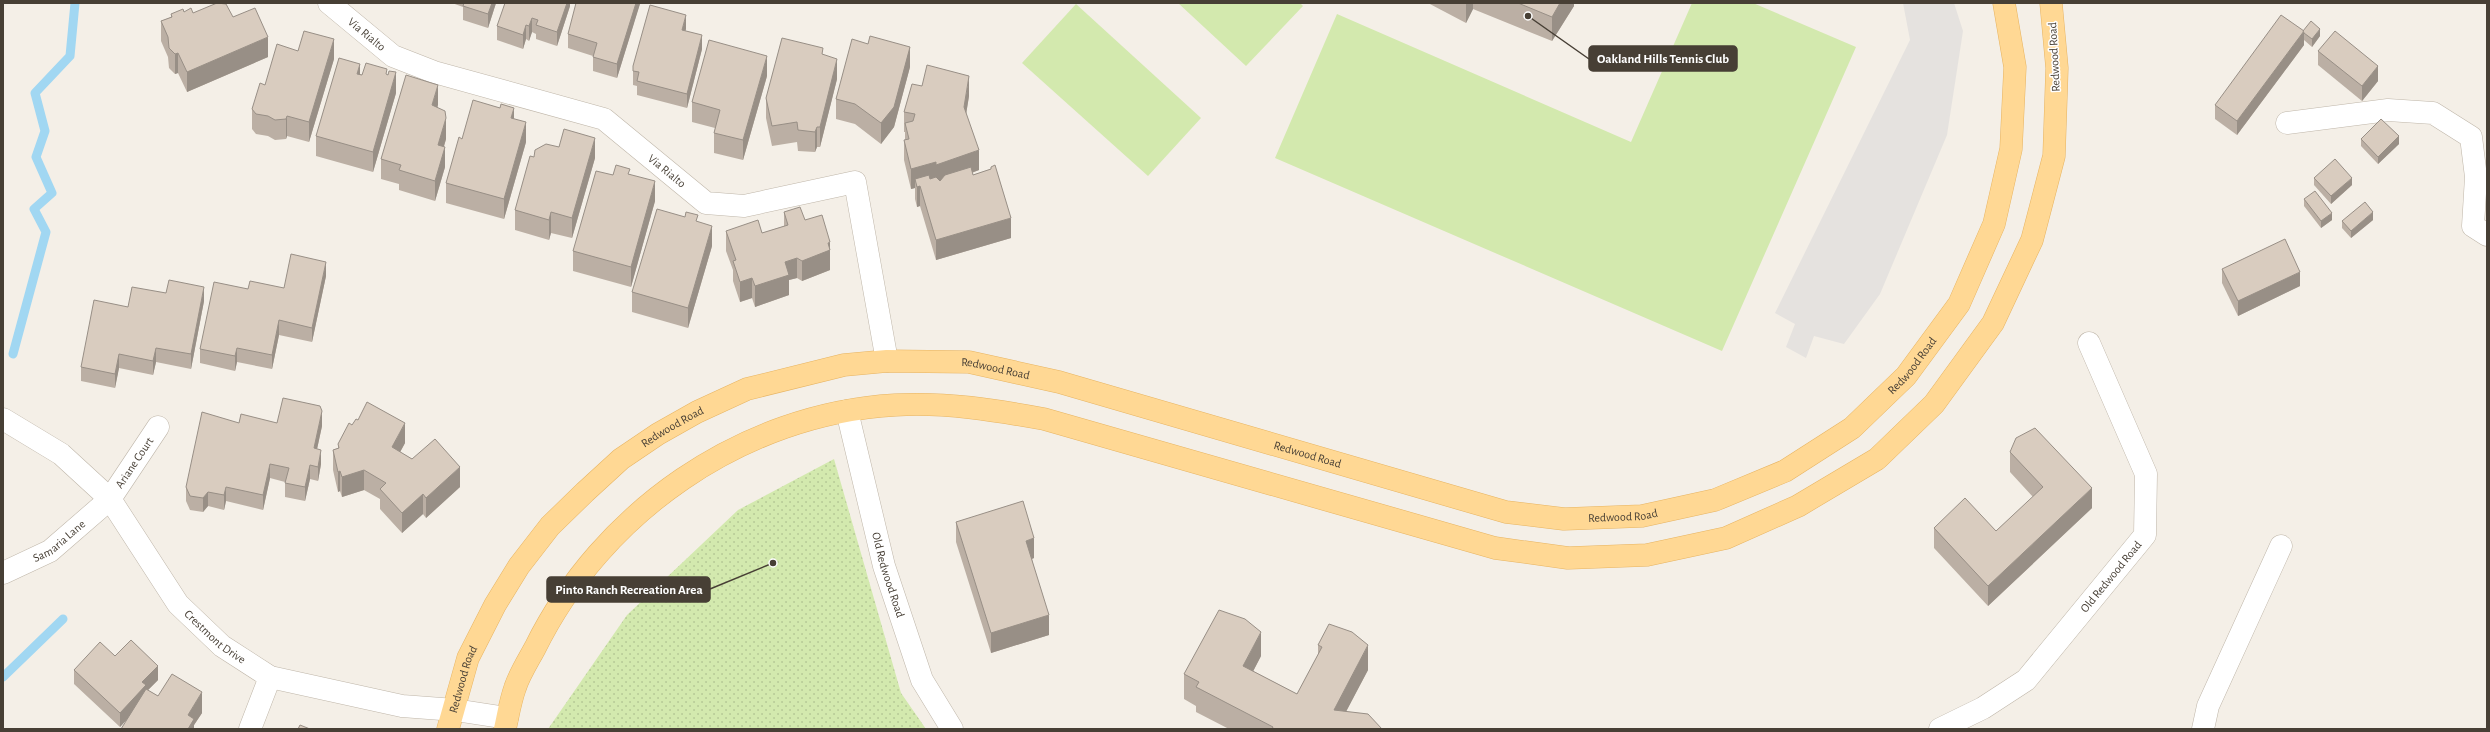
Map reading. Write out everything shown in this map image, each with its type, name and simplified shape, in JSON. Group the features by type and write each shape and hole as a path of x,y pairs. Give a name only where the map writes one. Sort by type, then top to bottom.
{"main road":[{"name":"Redwood Road","path":"452,719 468,658 495,605 519,566 550,526 620,459 658,434 697,412 747,389 844,365 887,361 968,362 1059,382 1506,512 1564,519 1642,516 1715,500 1785,471 1852,428 1906,376 1959,304 1994,224 2011,149 2015,67 2004,3"},
{"name":"Redwood Road","path":"506,724 515,688 545,626 567,592 621,528 684,476 723,453 769,433 812,419 847,411 895,405 970,406 1044,419 1495,548 1568,558 1647,555 1726,538 1798,506 1877,459 1934,404 1993,323 2032,240 2054,156 2057,68 2051,3"}],"street":[{"name":"Via Rialto","path":"329,3 393,56 434,72 604,119 706,203 744,206 855,182 887,361"},
{"path":"2287,123 2388,110 2434,113 2471,137 2476,177 2473,226 2487,235"},
{"name":"Old Redwood Road","path":"1940,729 1983,708 2026,680 2145,535 2146,474 2089,343"},
{"name":"Old Redwood Road","path":"847,411 886,573 922,680 952,729"},
{"name":"Crestmont Drive","path":"3,419 61,454 110,499 178,604 222,646 270,677 402,706 452,719 506,724"},
{"name":"Ariane Court","path":"110,499 158,427"},
{"name":"Samaria Lane","path":"3,573 50,551 110,499"},
{"path":"2203,729 2208,706 2281,546"},
{"path":"250,729 270,677"}],"green space":[{"path":"1178,3 1300,3 1303,6 1246,66"},
{"path":"1692,3 1753,3 1856,47 1722,351 1275,158 1337,14 1631,142"},
{"path":"1076,4 1201,118 1148,176 1022,63"},
{"path":"834,459 901,693 926,729 548,729 627,615 738,510"}],"shaded area":[{"path":"1903,3 1954,3 1963,31 1947,135 1880,294 1844,344 1814,336 1806,358 1786,347 1795,324 1775,313 1910,40"}],"building":[{"path":"217,3 226,4 233,17 255,8 268,37 187,72 178,53 175,54 169,48 168,37 161,21 172,17 171,14 183,9 184,12 191,8 193,13"},
{"path":"464,3 492,3 488,14 463,6"},
{"path":"505,3 567,3 557,32 536,25 538,20 532,18 529,26 526,25 523,35 497,26"},
{"path":"576,3 636,3 617,64 593,57 597,43 568,34"},
{"path":"1518,3 1560,3 1552,17"},
{"path":"650,5 686,15 682,30 702,35 687,94 637,81 639,72 633,71 633,66"},
{"path":"2281,15 2304,31 2237,121 2215,105"},
{"path":"2311,21 2320,29 2312,39 2303,31"},
{"path":"304,31 334,39 309,122 287,116 286,119 275,120 268,116 256,114 252,109 260,83 265,85 277,44 298,51"},
{"path":"2335,31 2378,66 2362,86 2318,51"},
{"path":"870,36 910,47 894,107 881,123 855,104 836,99 852,39 868,44"},
{"path":"782,38 823,48 822,54 837,59 820,127 817,127 815,132 798,130 797,122 772,126 766,98"},
{"path":"709,40 767,56 743,140 714,133 720,110 692,102"},
{"path":"339,58 360,64 357,74 362,75 366,63 387,69 386,74 388,75 389,71 396,72 373,152 316,136"},
{"path":"927,65 969,76 964,107 979,150 936,165 936,162 911,169 904,140 909,139 905,123 913,121 915,114 904,112 912,84 922,86"},
{"path":"406,75 438,85 432,105 445,111 446,118 438,145 445,147 435,181 399,170 401,165 381,159"},
{"path":"473,100 500,108 501,104 514,108 511,118 526,122 504,199 446,183 459,137 462,139"},
{"path":"2381,119 2399,136 2378,157 2361,139"},
{"path":"564,129 595,138 572,218 551,212 549,220 515,210 530,156 534,157 535,150 546,144 559,147"},
{"path":"2335,159 2352,178 2331,196 2314,178"},
{"path":"616,165 630,169 628,174 655,181 631,267 573,251 596,171 613,175"},
{"path":"995,165 1011,218 936,240 920,186 917,187 915,179 929,175 930,179 936,177 940,181 945,175 971,167 973,175 991,169 991,167"},
{"path":"2315,191 2332,213 2321,221 2304,199"},
{"path":"2365,202 2373,212 2351,231 2342,221"},
{"path":"800,207 805,220 822,215 830,242 828,243 830,250 802,261 797,258 785,262 789,275 755,286 752,278 740,282 733,261 736,260 726,231 758,220 762,233 788,225 784,212"},
{"path":"657,209 685,217 686,212 698,215 696,221 712,226 688,308 632,292"},
{"path":"2285,239 2300,272 2238,301 2222,269"},
{"path":"291,254 326,262 312,328 279,320 272,355 237,348 235,356 200,349 214,282 248,289 250,281 284,288"},
{"path":"169,280 204,287 191,354 156,348 153,361 119,354 115,374 81,367 94,300 128,307 132,287 166,293"},
{"path":"283,398 320,406 322,411 314,448 321,450 318,467 310,465 305,487 285,483 289,468 270,464 263,495 226,487 224,495 208,492 203,498 190,496 186,487 202,412 239,423 241,414 277,423"},
{"path":"367,402 405,423 392,447 412,459 435,439 460,467 426,498 423,494 402,513 380,489 386,483 364,470 342,477 340,471 338,472 333,450 339,448 338,444 349,423 352,425 356,419 358,420"},
{"path":"2035,428 2092,488 1988,586 1934,528 1965,498 1996,531 2043,487 2010,452 2016,438"},
{"path":"1023,501 1034,538 1026,541 1049,615 991,633 956,522"},
{"path":"1219,610 1245,619 1261,632 1243,666 1297,694 1322,647 1318,645 1329,624 1352,632 1368,645 1334,710 1368,714 1382,729 1272,729 1273,727 1196,687 1199,682 1184,674"},
{"path":"131,640 158,666 142,682 146,685 120,713 74,670 100,642 115,656"},
{"path":"172,674 202,692 188,715 194,719 188,729 121,729 146,689 158,696"},
{"path":"300,725 310,729 298,729"}],"waterway":[{"path":"13,354 46,232 34,209 52,193 36,157 45,131 35,93 70,56 75,3"},
{"path":"3,677 63,619"}],"place":[{"name":"Oakland Hills Tennis Club","path":"1528,16"},
{"name":"Pinto Ranch Recreation Area","path":"773,563"}]}
